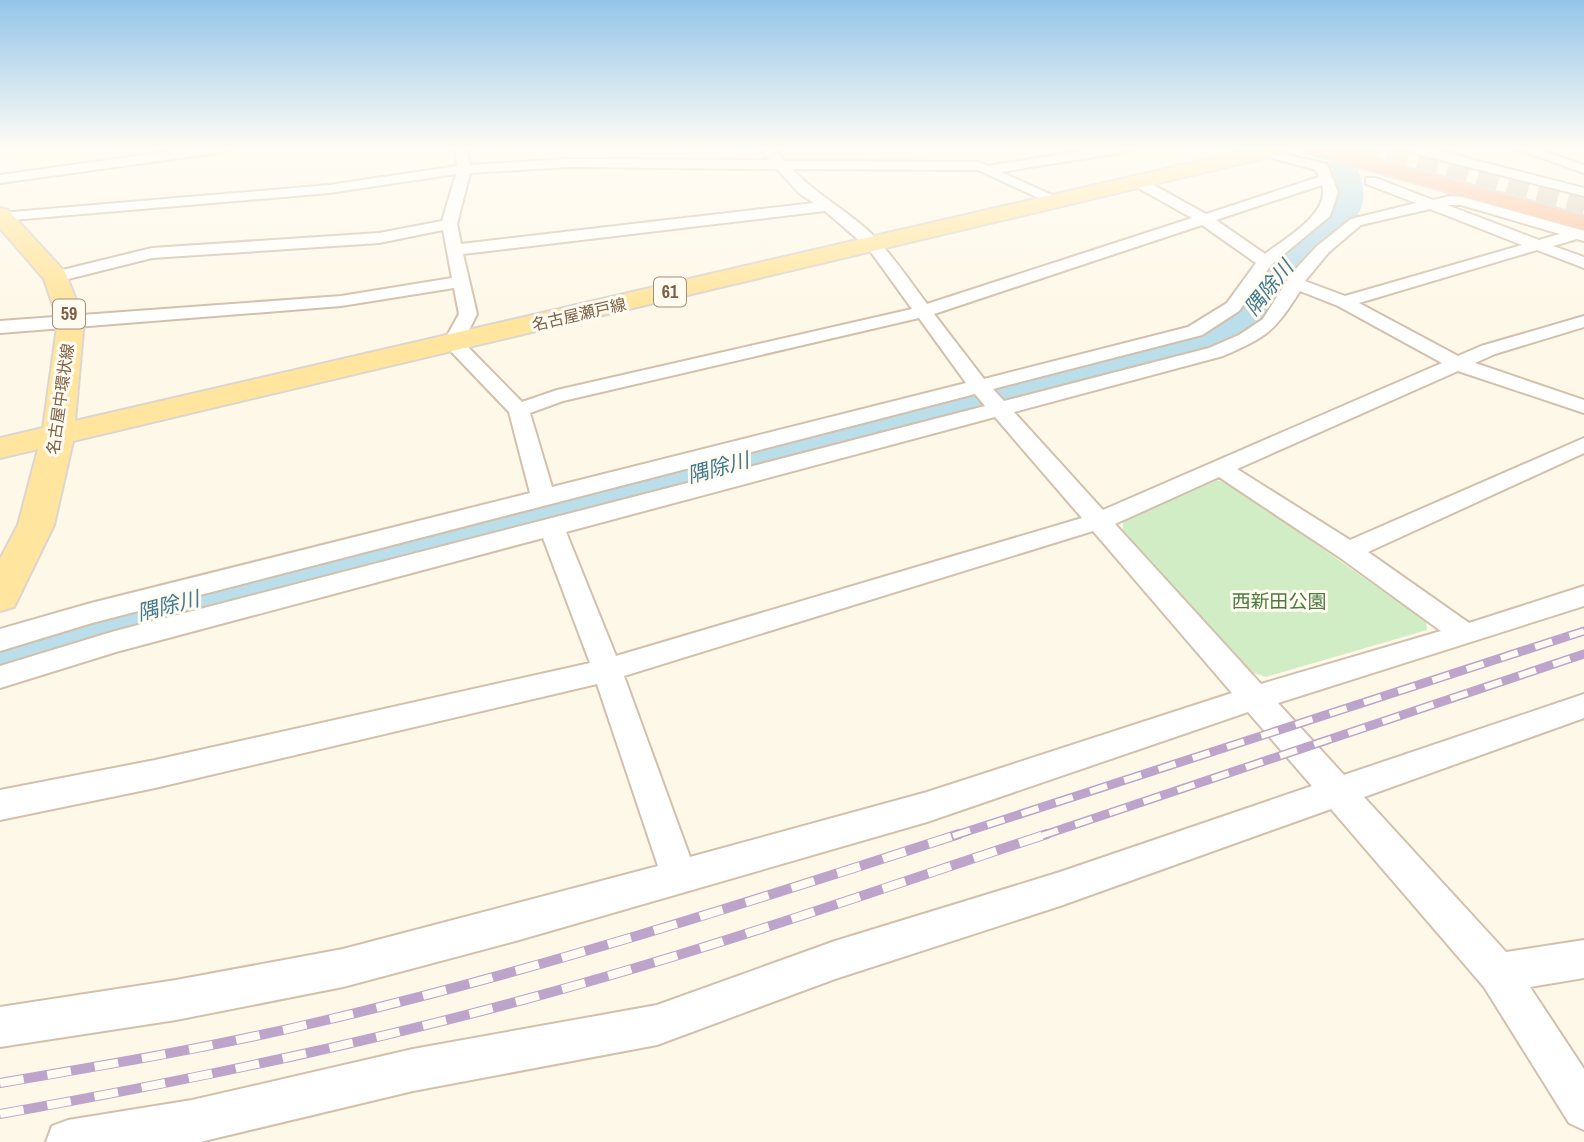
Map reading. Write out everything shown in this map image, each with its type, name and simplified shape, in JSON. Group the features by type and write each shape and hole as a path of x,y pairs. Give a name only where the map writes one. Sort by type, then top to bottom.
{"highway":[{"path":"1485,201 1581,231"}],"main road":[{"name":"名古屋瀬戸線","path":"0,447 1056,202"},
{"name":"名古屋中環状線","path":"0,597 36,525 58,435 71,320 56,277 1,216"}],"street":[{"path":"1,216 187,201"},
{"path":"455,201 449,224 468,314 453,343 519,410 542,497"},
{"path":"822,201 874,245 979,386 1338,794 1357,810 1498,973 1584,1108"},
{"path":"1173,201 1203,218 1265,262"},
{"path":"519,410 557,396 924,311 1256,201"},
{"path":"0,640 91,613 1195,331 1233,307 1265,262 1322,216 1328,201"},
{"path":"1421,201 1584,263"},
{"path":"0,677 115,642 1216,352 1246,339 1270,323 1297,278 1323,249 1356,222 1430,205 1460,201"},
{"path":"1463,201 1581,231"},
{"path":"454,250 828,205"},
{"path":"56,277 152,253 379,238 449,224"},
{"path":"1344,302 1539,246 1581,231"},
{"path":"0,327 341,301 461,282"},
{"path":"1296,283 1344,302 1458,364 1584,407"},
{"path":"0,804 155,774 607,670 1100,521 1488,350 1584,321"},
{"path":"1348,551 1584,445"},
{"path":"1220,468 1348,551 1465,634"},
{"path":"552,528 607,670 679,876"},
{"path":"0,1027 176,1000 343,968 519,922 928,807 1255,698 1584,596"},
{"path":"68,1142 192,1122 413,1070 657,1025 835,960 1060,890 1584,706"},
{"path":"1498,973 1584,959"}],"green space":[{"name":"西新田公園","path":"1216,480 1228,483 1426,621 1427,630 1266,677 1248,671 1123,530 1123,522"}],"waterway":[{"name":"隅除川","path":"0,658 108,621 648,486 1219,336 1254,306 1289,262 1337,221 1347,201"}],"tunnel":[{"path":"1555,201 1584,209"}],"railway":[{"path":"953,836 1584,631"},
{"path":"1044,835 1584,654"},
{"path":"0,1083 239,1040 480,981 640,935 959,834"},
{"path":"0,1114 302,1054 527,999 713,944 1044,835"}]}
